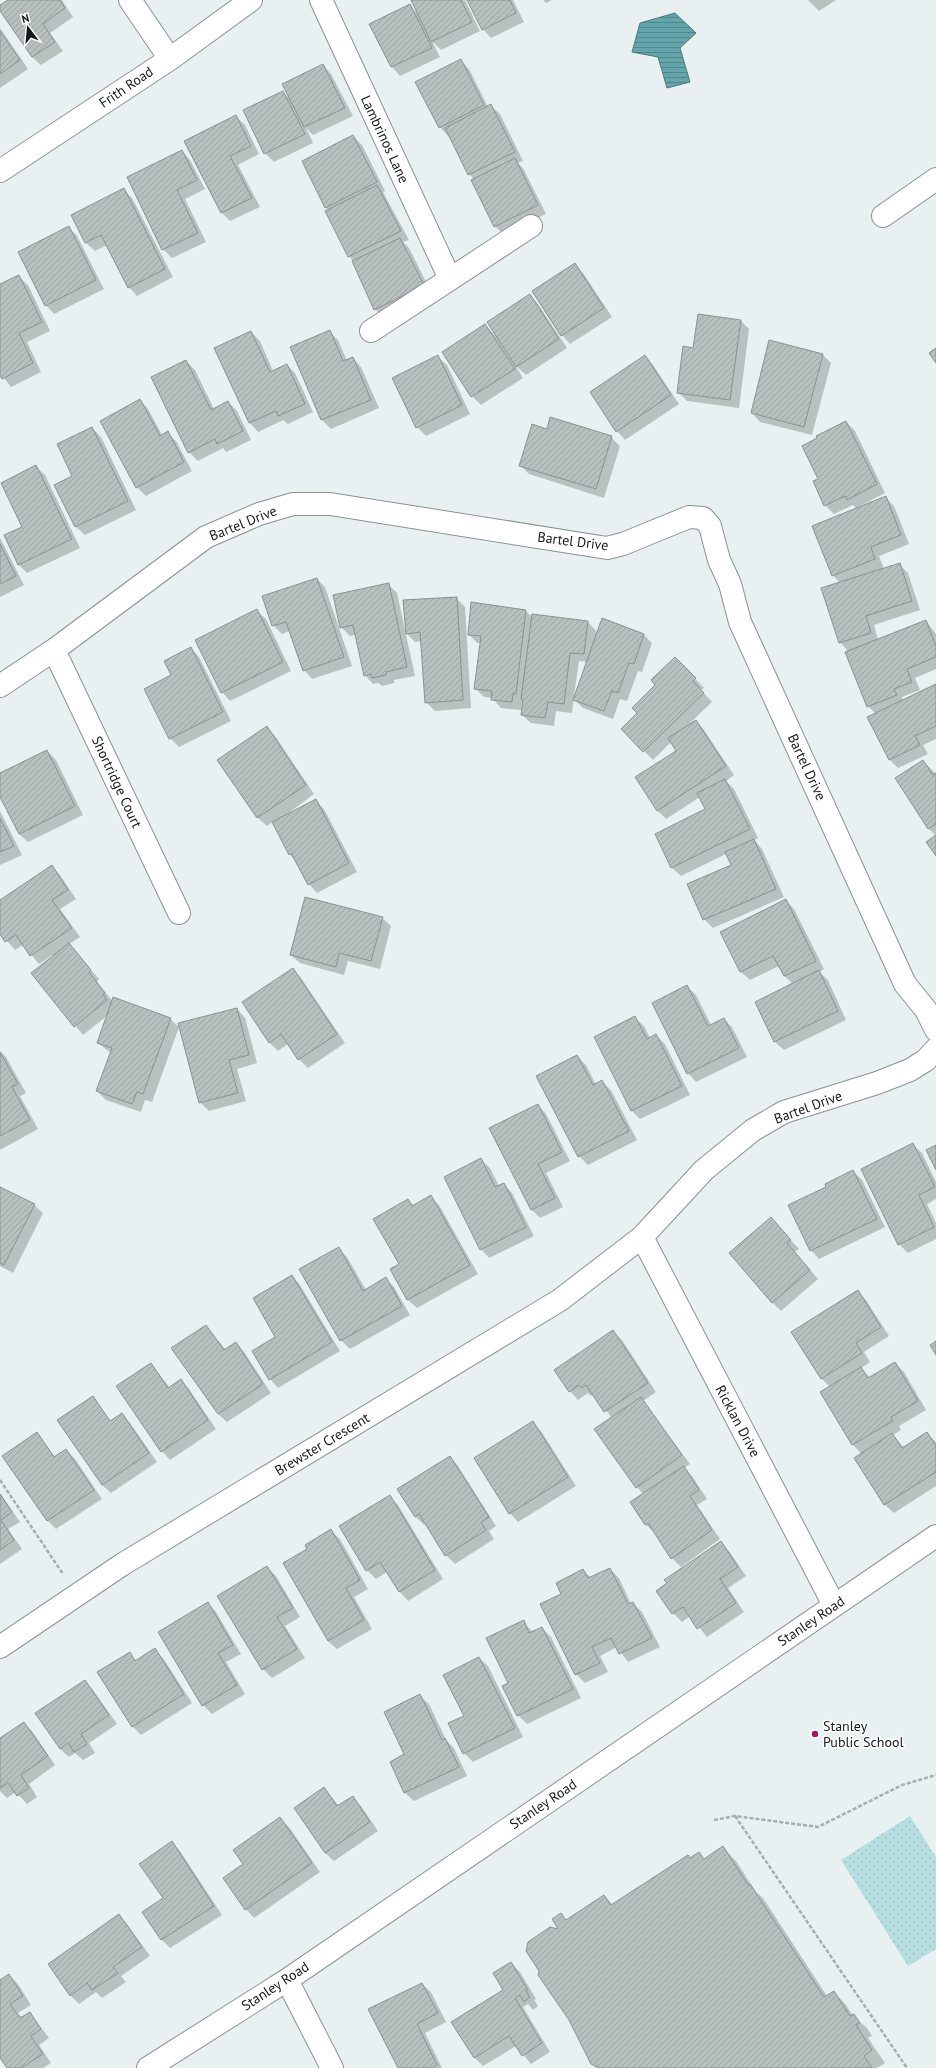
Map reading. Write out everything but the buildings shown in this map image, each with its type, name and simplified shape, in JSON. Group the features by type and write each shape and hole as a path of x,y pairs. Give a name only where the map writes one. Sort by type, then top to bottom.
{"street":[{"path":"130,0 170,58"},
{"name":"Frith Road","path":"0,171 170,58 251,0"},
{"name":"Lambrinos Lane","path":"320,0 450,279"},
{"path":"883,216 936,179"},
{"path":"371,331 531,226"},
{"name":"Bartel Drive","path":"0,686 54,650 206,537 259,514 293,504 330,504 606,548 623,544 689,517 703,518 710,526 719,560 730,584 740,622 905,984 926,1010 936,1030"},
{"name":"Shortridge Court","path":"54,650 180,913"},
{"name":"Bartel Drive","path":"642,1237 704,1170 753,1130 784,1112 877,1083 910,1070 926,1060 936,1049"},
{"name":"Brewster Crescent","path":"0,1646 76,1594 560,1300 642,1237"},
{"name":"Ricklan Drive","path":"642,1237 834,1605"},
{"name":"Stanley Road","path":"148,2068 287,1980 936,1536"},
{"path":"287,1980 332,2068"}],"path":[{"path":"0,1480 76,1594"},
{"path":"714,1820 735,1816 818,1827 902,1785 936,1775"},
{"path":"735,1816 907,2068"}],"shaded area":[{"path":"675,13 696,33 680,48 690,82 667,88 658,57 632,52 640,23"},
{"path":"910,1816 936,1857 936,1949 908,1966 841,1860"}],"place":[{"name":"Stanley Public School","path":"815,1734"}]}
